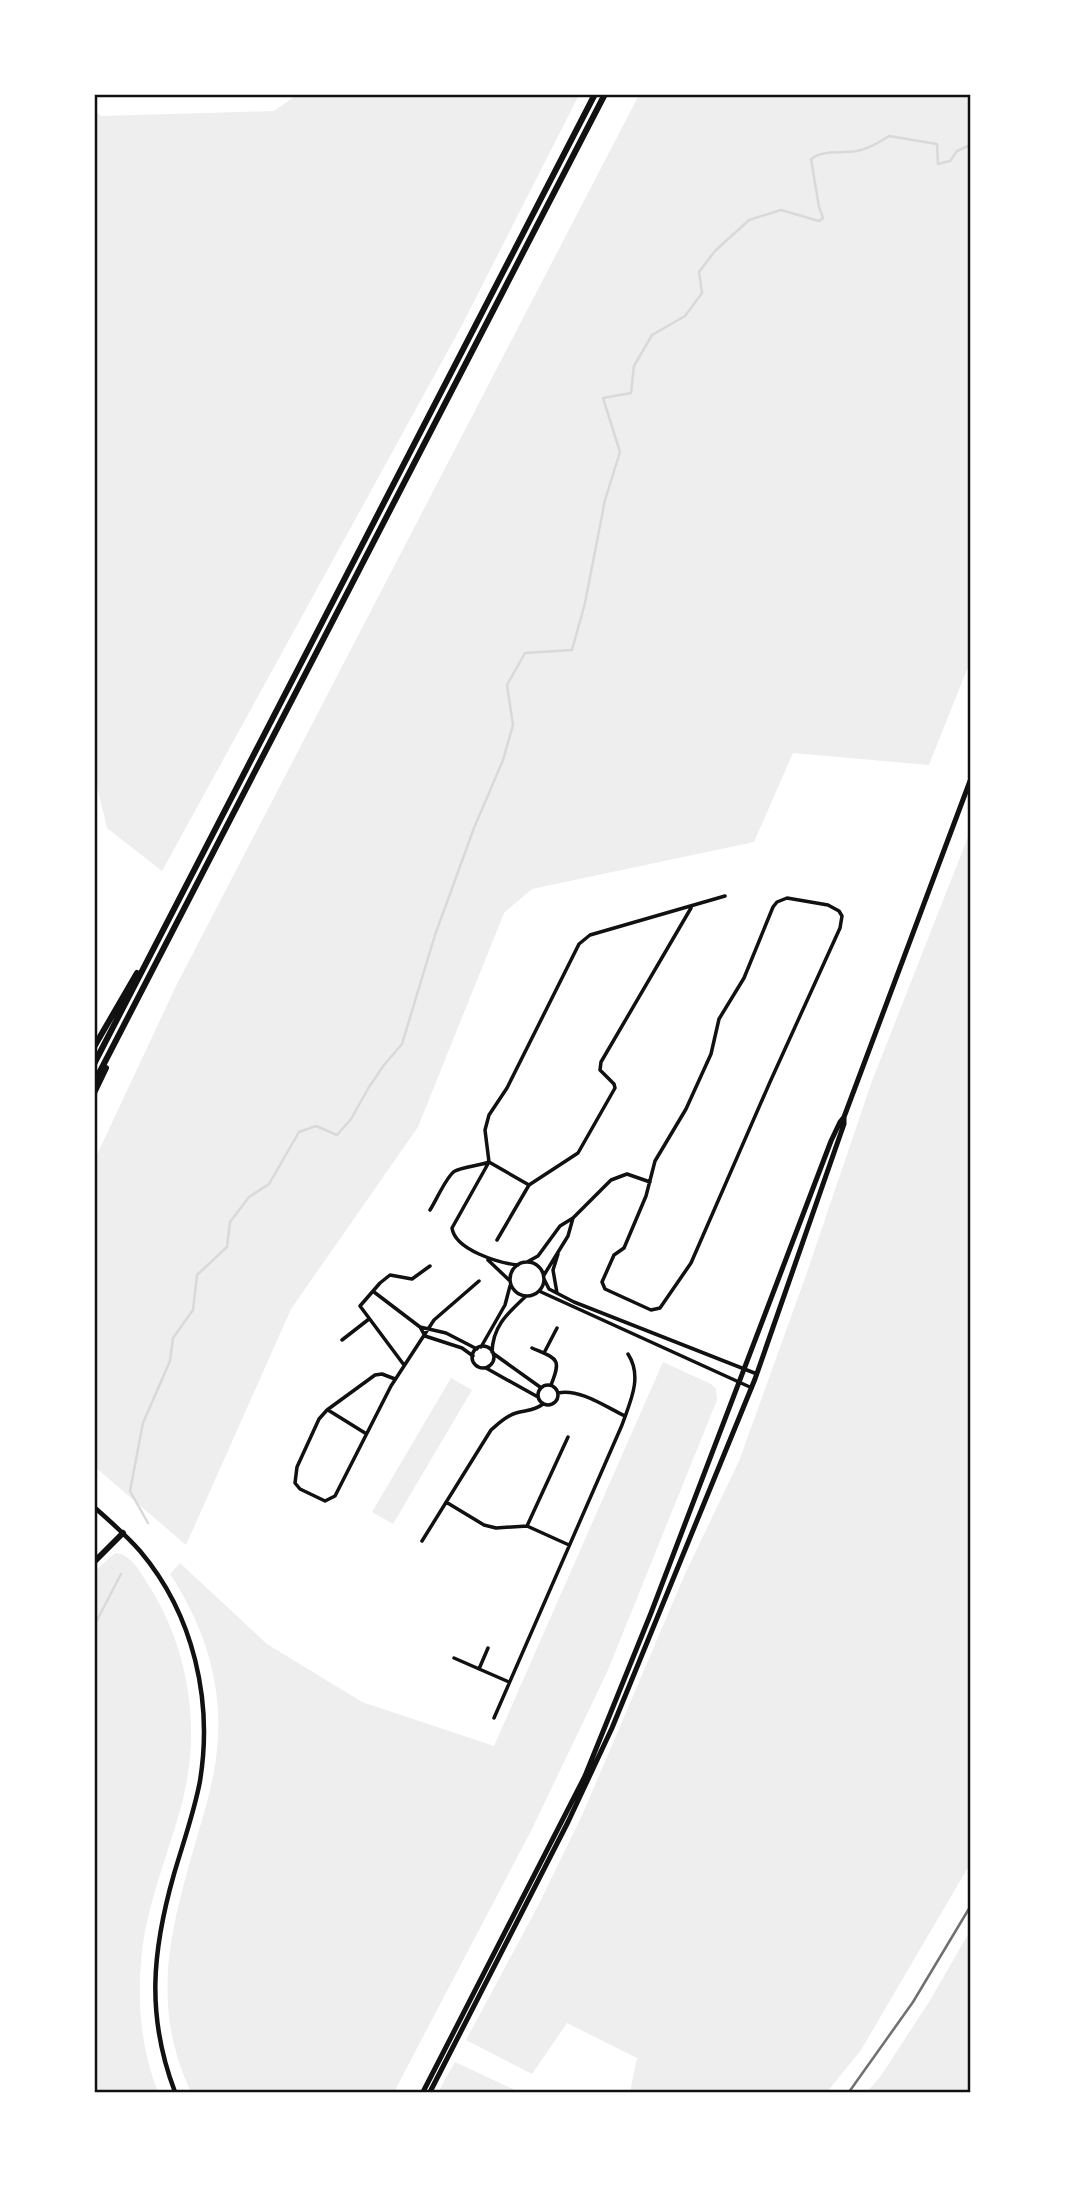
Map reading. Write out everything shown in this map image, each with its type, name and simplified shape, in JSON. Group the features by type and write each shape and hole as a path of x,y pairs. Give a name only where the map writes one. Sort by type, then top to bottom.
{"highway":[{"path":"94,1064 595,94"},
{"path":"94,1083 605,94"},
{"path":"94,1047 181,896"},
{"path":"94,1093 188,900"},
{"path":"94,1562 123,1533"}],"main road":[{"path":"422,2092 585,1776 652,1613 742,1370 831,1141 844,1117 971,781"},
{"path":"430,2092 592,1774 752,1388 844,1124 844,1117"}],"street":[{"path":"650,1182 627,1174 618,1175 573,1218 560,1226 538,1256 518,1265 505,1264 486,1257 458,1241 452,1228 489,1162 485,1130 489,1115 507,1088 579,944 590,935 726,895"},
{"path":"788,898 828,905 838,911 842,916 840,928 691,1263 662,1305 654,1310 605,1289 602,1282 614,1255 624,1248 650,1182 655,1161 686,1109 706,1065 719,1018 744,978 776,902 788,898"},
{"path":"497,1240 529,1185 578,1153 591,1131 615,1088 600,1070 601,1062 692,906"},
{"path":"430,1210 452,1172 489,1162 529,1185"},
{"path":"539,1292 543,1278 568,1236 573,1218"},
{"path":"557,1293 553,1270 560,1249"},
{"path":"486,1257 510,1282 515,1293 525,1297"},
{"path":"527,1262 536,1265 548,1288 557,1293 620,1321 757,1374"},
{"path":"473,1356 505,1305 512,1271 518,1265"},
{"path":"404,1365 360,1306 390,1275 412,1279 429,1266"},
{"path":"395,1379 382,1374 374,1375 319,1419 297,1466 295,1483 300,1489 325,1500 335,1496 395,1379 433,1320 479,1281"},
{"path":"374,1292 420,1327 479,1348 488,1348 541,1388"},
{"path":"486,1368 493,1361 495,1331 503,1318 525,1297 539,1292 752,1388"},
{"path":"342,1340 369,1319"},
{"path":"420,1327 425,1336 456,1346 473,1356 477,1365 538,1397 544,1405"},
{"path":"544,1353 557,1328"},
{"path":"456,1346 457,1339"},
{"path":"531,1348 558,1362 551,1385"},
{"path":"494,1718 625,1416 636,1382 635,1369 628,1354"},
{"path":"541,1388 551,1385"},
{"path":"551,1385 558,1393"},
{"path":"538,1397 541,1388"},
{"path":"558,1393 576,1393 625,1416"},
{"path":"422,1541 491,1430 508,1416 533,1411 556,1402 558,1393"},
{"path":"327,1410 365,1433"},
{"path":"527,1527 568,1437"},
{"path":"446,1502 490,1527 527,1527 569,1545"},
{"path":"94,1507 123,1533 155,1572 178,1612 196,1660 203,1700 204,1743 200,1782 163,1915 156,1954 154,1999 158,2035 175,2092"},
{"path":"479,1669 488,1648"},
{"path":"454,1658 509,1682"}],"shaded area":[{"path":"298,94 579,95 461,327 162,871 107,828 95,779 95,111 101,116 274,111"},
{"path":"639,95 970,95 970,662 929,765 793,753 754,842 532,889 504,913 418,1127 291,1309 186,1545 95,1467 95,1159 176,986"},
{"path":"970,832 970,1864 861,2050 827,2092 630,2092 637,2058 567,2023 532,2074 466,2040 539,1904 583,1813 685,1574 739,1461 872,1081"},
{"path":"663,1362 711,1384 716,1389 717,1400 608,1670 532,1829 394,2092 191,2092 178,2060 171,2029 168,1968 178,1907 214,1774 218,1703 202,1636 170,1574 180,1563 267,1644 362,1702 494,1746"},
{"path":"451,1378 472,1390 393,1524 372,1512"},
{"path":"115,1553 127,1557 136,1566 164,1614 183,1666 191,1721 188,1776 152,1902 141,1962 142,2028 148,2061 158,2092 95,2092 94,1572"},
{"path":"970,1931 970,2092 867,2092 880,2077 929,2002"},
{"path":"455,2062 519,2092 438,2092"}],"waterway":[{"path":"148,1523 130,1491 143,1423 170,1361 173,1338 193,1310 197,1275 227,1247 230,1222 249,1197 269,1184 299,1132 316,1126 337,1135 351,1119 384,1065 402,1044 435,935 474,828 503,760 513,725 507,685 525,653 572,650 585,603 605,500 620,452 603,398 631,393 634,366 652,335 685,316 702,293 699,272 715,251 749,220 781,210 819,221 823,218 811,159 827,153 862,150 889,136 937,144 938,164 950,161 957,151 970,145"},
{"path":"94,1626 121,1574"}],"railway":[{"path":"849,2092 913,2002 970,1907"}]}
